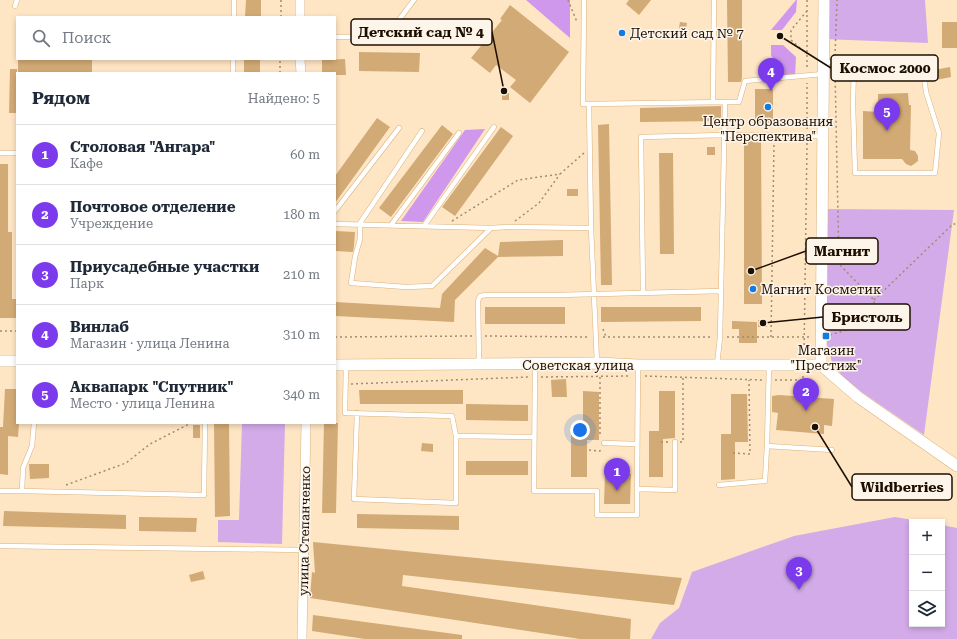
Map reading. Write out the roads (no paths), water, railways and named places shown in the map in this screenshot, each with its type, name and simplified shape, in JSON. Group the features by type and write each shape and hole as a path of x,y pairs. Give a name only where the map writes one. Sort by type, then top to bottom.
{"street":[{"path":"300,0 300,16"},
{"path":"824,0 820,365 858,397 957,466"},
{"path":"300,60 301,72"},
{"path":"0,361 16,361"},
{"name":"Советская улица","path":"340,365 820,365"},
{"name":"улица Степанченко","path":"302,639 306,424"}],"lane":[{"path":"15,6 17,0"},
{"path":"234,0 234,16"},
{"path":"386,37 414,0"},
{"path":"584,0 583,104 738,102 745,81 823,74"},
{"path":"713,102 714,0"},
{"path":"336,37 434,36"},
{"path":"232,72 233,60"},
{"path":"823,62 922,62 926,92 939,133 935,173 854,173 854,63"},
{"path":"717,365 720,337 725,102"},
{"path":"589,104 591,228 595,294 596,364"},
{"path":"424,226 494,127"},
{"path":"336,210 399,128"},
{"path":"422,131 360,223 360,239 355,257 351,284 406,287 432,286 491,228"},
{"path":"391,225 459,133"},
{"path":"643,292 641,137 724,135 823,136"},
{"path":"0,153 16,153"},
{"path":"336,224 360,223 491,228 591,228"},
{"path":"479,365 478,301 480,296 721,291"},
{"path":"535,364 534,490 597,491 596,515 637,516 638,365"},
{"path":"340,365 345,413 357,413 452,416 456,436 456,503 354,499 357,413"},
{"path":"719,485 765,481 768,365"},
{"path":"22,491 23,468 32,446 34,424"},
{"path":"0,491 204,495 206,424"},
{"path":"456,436 534,437"},
{"path":"637,489 674,490 675,442"},
{"path":"604,443 637,444"},
{"path":"766,446 832,450"},
{"path":"0,546 303,550"}],"place":[{"name":"Детский сад № 7","path":"622,33"},
{"name":"Космос 2000","path":"780,36"},
{"name":"Детский сад № 4","path":"504,91"},
{"name":"Винлаб","path":"771,91"},
{"name":"Центр образования \"Перспектива\"","path":"768,107"},
{"name":"Аквапарк \"Спутник\"","path":"887,131"},
{"name":"Магнит","path":"751,271"},
{"name":"Магнит Косметик","path":"753,289"},
{"name":"Бристоль","path":"763,323"},
{"name":"Магазин \"Престиж\"","path":"826,336"},
{"name":"Почтовое отделение","path":"806,411"},
{"name":"Wildberries","path":"815,427"},
{"name":"Столовая \"Ангара\"","path":"617,491"},
{"name":"Приусадебные участки","path":"799,590"}]}
